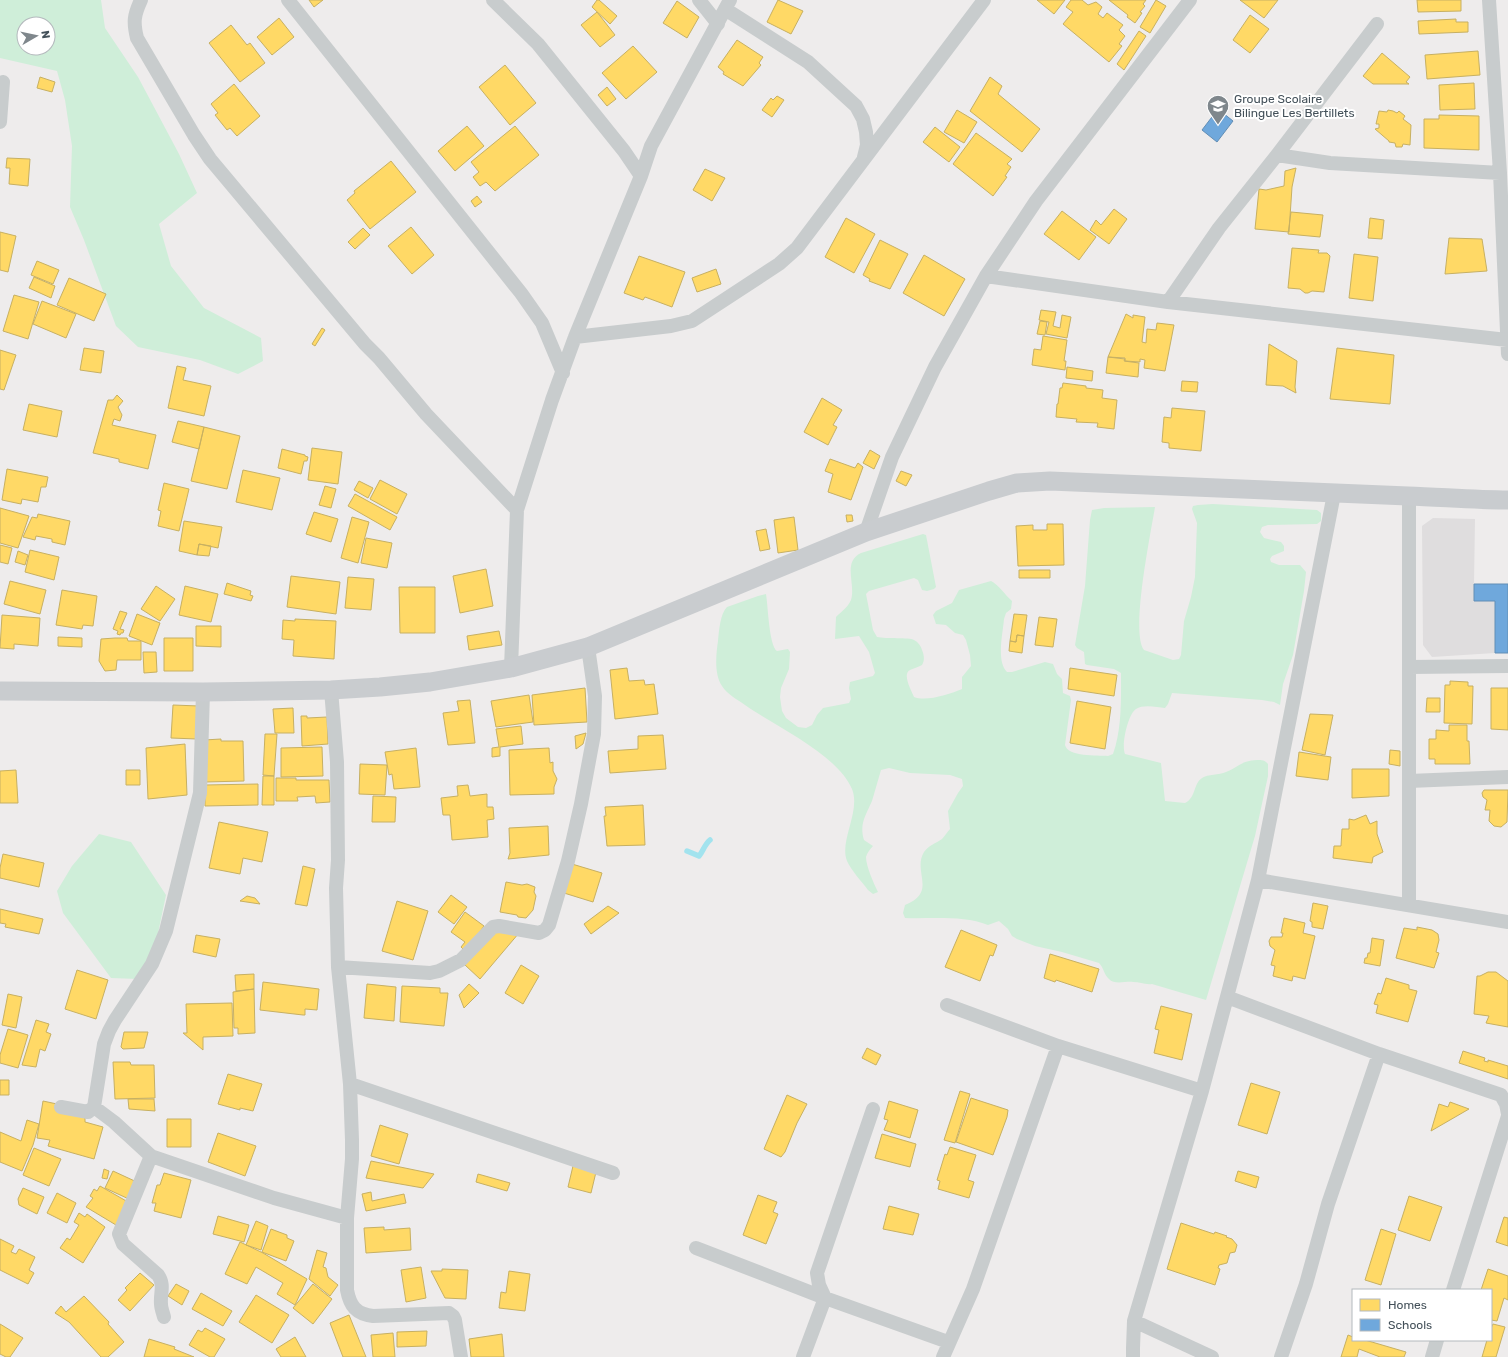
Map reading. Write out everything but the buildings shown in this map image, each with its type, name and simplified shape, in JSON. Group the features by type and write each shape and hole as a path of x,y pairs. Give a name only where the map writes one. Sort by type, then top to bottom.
{"main road":[{"path":"0,691 203,692 330,690 430,682 512,668 588,647 866,532 988,491 1017,483 1050,481 1334,494 1508,500"}],"street":[{"path":"141,0 135,13 134,25 137,38 194,135 210,159 365,344 379,358 426,414 517,510"},
{"path":"288,0 522,293 542,323 563,373"},
{"path":"493,0 538,44 624,151 641,176"},
{"path":"699,0 718,24"},
{"path":"576,337 671,326 692,321 779,264 797,248 984,0"},
{"path":"866,532 892,457 935,367 986,276 1036,200 1190,0"},
{"path":"986,276 1168,302 1508,347 1500,173 1489,0"},
{"path":"512,668 517,510 552,400 641,176 651,146 728,4 808,62 856,106 863,119 866,132 867,145 864,159"},
{"path":"1168,302 1219,228 1377,24"},
{"path":"0,122 3,82"},
{"path":"1277,155 1330,163 1500,173"},
{"path":"1133,1357 1132,1348 1134,1321 1202,1091 1258,880 1334,494"},
{"path":"1409,496 1409,904"},
{"path":"338,967 430,973 439,971 461,960 493,927 499,926 539,933 550,925 568,861 578,818 594,734 594,696 588,647"},
{"path":"1409,667 1508,666"},
{"path":"330,690 337,762 338,860 336,888 338,967 350,1084 352,1159 347,1218 347,1290 349,1301 363,1314 373,1316 449,1313 455,1320 461,1357"},
{"path":"62,1107 88,1112 94,1108 104,1044 115,1020 152,964 166,931 200,793 203,692"},
{"path":"1409,781 1508,777"},
{"path":"1258,880 1409,904 1508,922"},
{"path":"1226,997 1379,1054 1501,1095 1506,1104 1508,1115 1453,1289"},
{"path":"947,1004 1058,1046 1202,1091"},
{"path":"943,1357 948,1342 973,1289 1058,1046"},
{"path":"1281,1357 1306,1284 1328,1204 1379,1054"},
{"path":"350,1084 613,1172"},
{"path":"94,1108 114,1122 151,1156 274,1198 347,1218"},
{"path":"803,1357 825,1298 818,1285 817,1273 873,1109"},
{"path":"151,1156 119,1234 123,1244 158,1274 161,1279 163,1285 161,1302 164,1317"},
{"path":"696,1248 825,1298 948,1342"},
{"path":"1134,1321 1212,1357"},
{"path":"1432,1357 1437,1341"}],"shaded area":[{"path":"1433,518 1475,519 1474,584 1508,584 1495,653 1432,657 1423,645 1422,526"}],"green space":[{"path":"0,0 101,0 105,28 138,77 179,154 197,193 159,224 171,266 204,308 261,338 263,361 238,374 200,360 138,347 116,326 70,207 72,146 65,100 57,71 0,58"},
{"path":"1213,504 1317,510 1321,513 1321,521 1317,524 1268,525 1262,527 1260,532 1264,538 1281,542 1284,546 1284,551 1272,556 1270,559 1271,562 1279,565 1300,565 1306,572 1293,655 1283,684 1280,705 1274,702 1262,700 1172,693 1165,708 1146,706 1136,709 1130,717 1126,730 1124,744 1125,754 1161,763 1165,801 1185,803 1189,801 1197,784 1204,777 1226,772 1251,761 1262,760 1268,764 1268,776 1255,836 1206,1000 1152,984 1111,981 1099,963 1035,946 1017,939 1012,936 1008,929 999,921 988,925 968,920 947,918 905,918 903,913 905,905 915,900 920,894 922,888 921,859 924,852 930,846 942,839 950,829 948,811 963,786 962,779 950,775 910,773 889,768 881,770 862,829 864,840 873,846 866,857 866,861 872,880 878,892 873,894 868,890 851,868 845,853 847,835 854,807 854,798 852,789 844,776 820,753 733,697 724,689 719,681 716,664 717,652 720,623 725,610 727,607 766,594 774,648 777,651 788,649 790,652 789,669 781,688 780,697 782,711 786,718 798,727 806,728 812,725 817,715 823,708 849,703 851,699 849,688 850,682 873,676 875,673 869,652 859,636 835,639 836,617 850,603 851,600 852,562 855,557 861,553 923,534 926,535 936,587 927,591 922,590 918,580 914,578 869,591 866,594 873,630 877,637 911,639 917,642 921,647 924,658 922,665 910,670 907,675 914,697 925,699 931,698 962,689 962,677 971,666 966,640 963,635 955,633 946,625 936,624 933,615 936,611 952,603 959,590 991,581 997,585 1012,601 1011,609 1006,613 1004,619 1001,647 1002,661 1007,672 1012,672 1045,662 1053,664 1057,674 1062,679 1063,693 1070,696 1071,700 1065,745 1067,749 1071,752 1084,755 1108,756 1113,754 1118,734 1121,673 1114,669 1085,664 1084,652 1075,645 1085,586 1092,510 1104,508 1155,507 1140,604 1140,640 1144,650 1173,660 1179,659 1181,655 1184,621 1195,577 1197,523 1192,509 1193,506"},
{"path":"99,834 131,842 166,895 157,938 138,979 111,978 63,913 57,891 72,866"}],"waterway":[{"path":"687,851 699,856 710,840"}],"place":[{"name":"Groupe Scolaire Bilingue Les Bertillets","path":"1218,126"}]}
